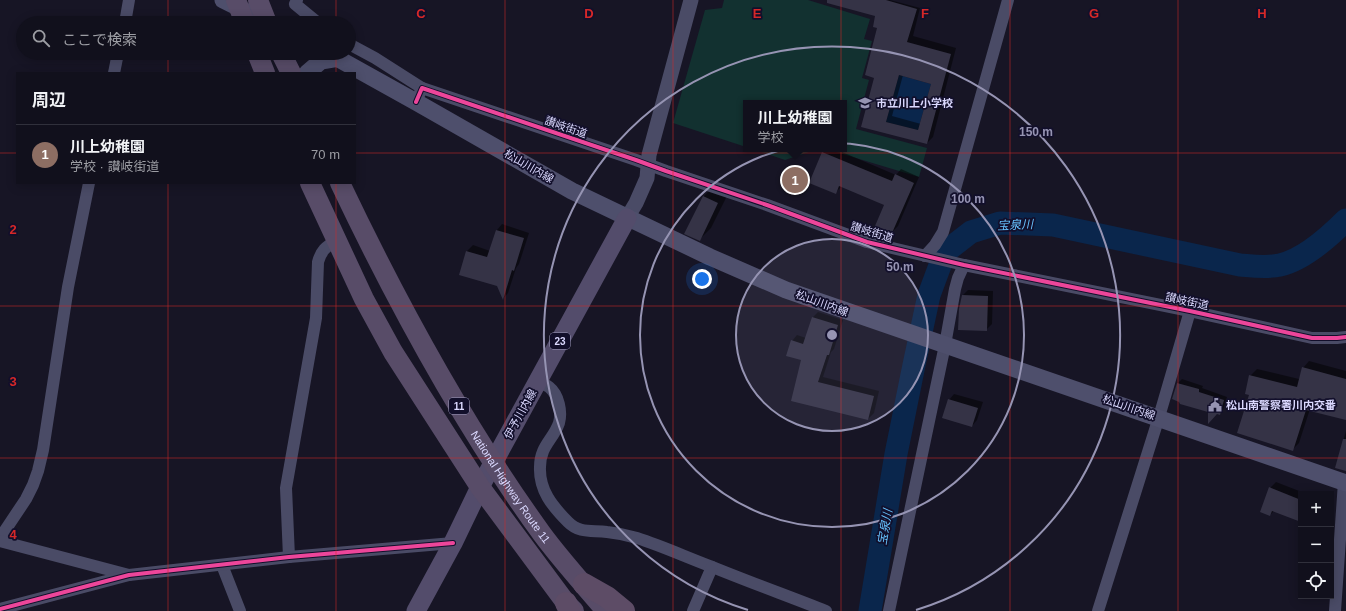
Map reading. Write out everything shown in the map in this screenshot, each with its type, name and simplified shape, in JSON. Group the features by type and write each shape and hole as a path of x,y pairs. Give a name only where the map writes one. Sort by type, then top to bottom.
{"highway":[{"path":"258,0 264,16"},
{"path":"260,60 265,72"},
{"path":"284,60 290,72"},
{"name":"11","path":"310,184 364,298 393,352 480,487 570,608"},
{"name":"National Highway Route 11","path":"340,184 416,334 493,463 543,536 606,611"},
{"path":"584,584 607,597 624,611"}],"main road":[{"path":"236,8 253,16"},
{"path":"308,72 324,60"},
{"name":"松山川内線","path":"343,60 419,95 572,191 710,257 786,290 1345,483"},
{"name":"伊予川内線","path":"416,611 480,487 627,218"}],"street":[{"path":"126,16 129,0"},
{"path":"297,0 295,4 310,16"},
{"path":"627,218 636,203 647,178 649,155 691,0"},
{"path":"928,257 945,227 1008,0"},
{"name":"讃岐街道","path":"356,48 375,58 419,95 648,164 666,172 767,205 867,242 962,265 1190,311 1312,338 1346,337"},
{"path":"114,72 117,60"},
{"path":"0,538 26,499 38,471 43,450 68,287 89,184"},
{"path":"289,557 286,488 316,318 318,262 320,254 326,247 336,240"},
{"path":"889,611 941,344 962,265"},
{"path":"1098,611 1159,418 1190,311"},
{"path":"538,381 550,387 557,398 560,411 559,423 542,453 540,466 541,482 545,494 568,522 578,529 590,532 605,532 635,538 826,611"},
{"path":"1335,611 1345,483"},
{"path":"0,541 128,575"},
{"path":"0,608 128,575 289,557 452,543"},
{"path":"222,565 240,611"},
{"path":"693,611 712,567"}],"green space":[{"path":"724,0 808,0 870,19 864,39 872,41 862,78 869,80 856,129 927,148 919,177 836,152 847,152 847,100 743,100 743,146 673,123 705,10 722,8"},
{"path":"761,152 809,152 785,160"}],"water":[{"path":"899,75 931,84 918,130 886,122"}],"building":[{"path":"827,0 886,0 917,9 907,42 951,54 927,144 861,127 874,78 865,75 877,28 873,27 875,16 827,3","holes":["899,75 931,84 918,130 886,122"]},
{"path":"822,152 892,181 895,174 914,183 892,233 875,226 884,205 839,186 836,194 809,183"},
{"path":"703,196 718,203 700,241 684,234"},
{"path":"496,230 524,238 503,300 497,286 459,275 466,251 487,257"},
{"path":"962,295 988,296 987,331 958,330 959,309"},
{"path":"812,317 838,325 829,355 827,355 818,382 874,396 868,420 791,401 801,360 786,356 791,340 803,344"},
{"path":"1302,367 1346,379 1346,420 1306,410 1293,451 1237,433 1249,395 1245,394 1249,375 1297,387"},
{"path":"1177,383 1199,389 1199,392 1224,400 1220,415 1217,414 1208,424 1208,412 1180,404 1172,399"},
{"path":"948,399 978,408 972,427 942,418"},
{"path":"1343,439 1346,439 1346,471 1335,468"},
{"path":"1269,487 1298,499 1298,521 1272,511 1270,516 1260,512"}],"waterway":[{"name":"宝泉川","path":"870,611 896,454 914,365 929,295 945,252 971,232 1000,223 1053,225 1240,265 1270,266 1289,262 1307,253 1316,247 1346,220"}],"cycle path":[{"path":"416,102 422,88 767,205 867,242 964,265 1190,311 1312,338 1346,337"},
{"path":"0,609 129,575 289,557 453,543"}],"place":[{"name":"市立川上小学校","path":"865,103"},
{"name":"川上幼稚園","path":"795,180"},
{"name":"松山南警察署川内交番","path":"1215,405"}]}
